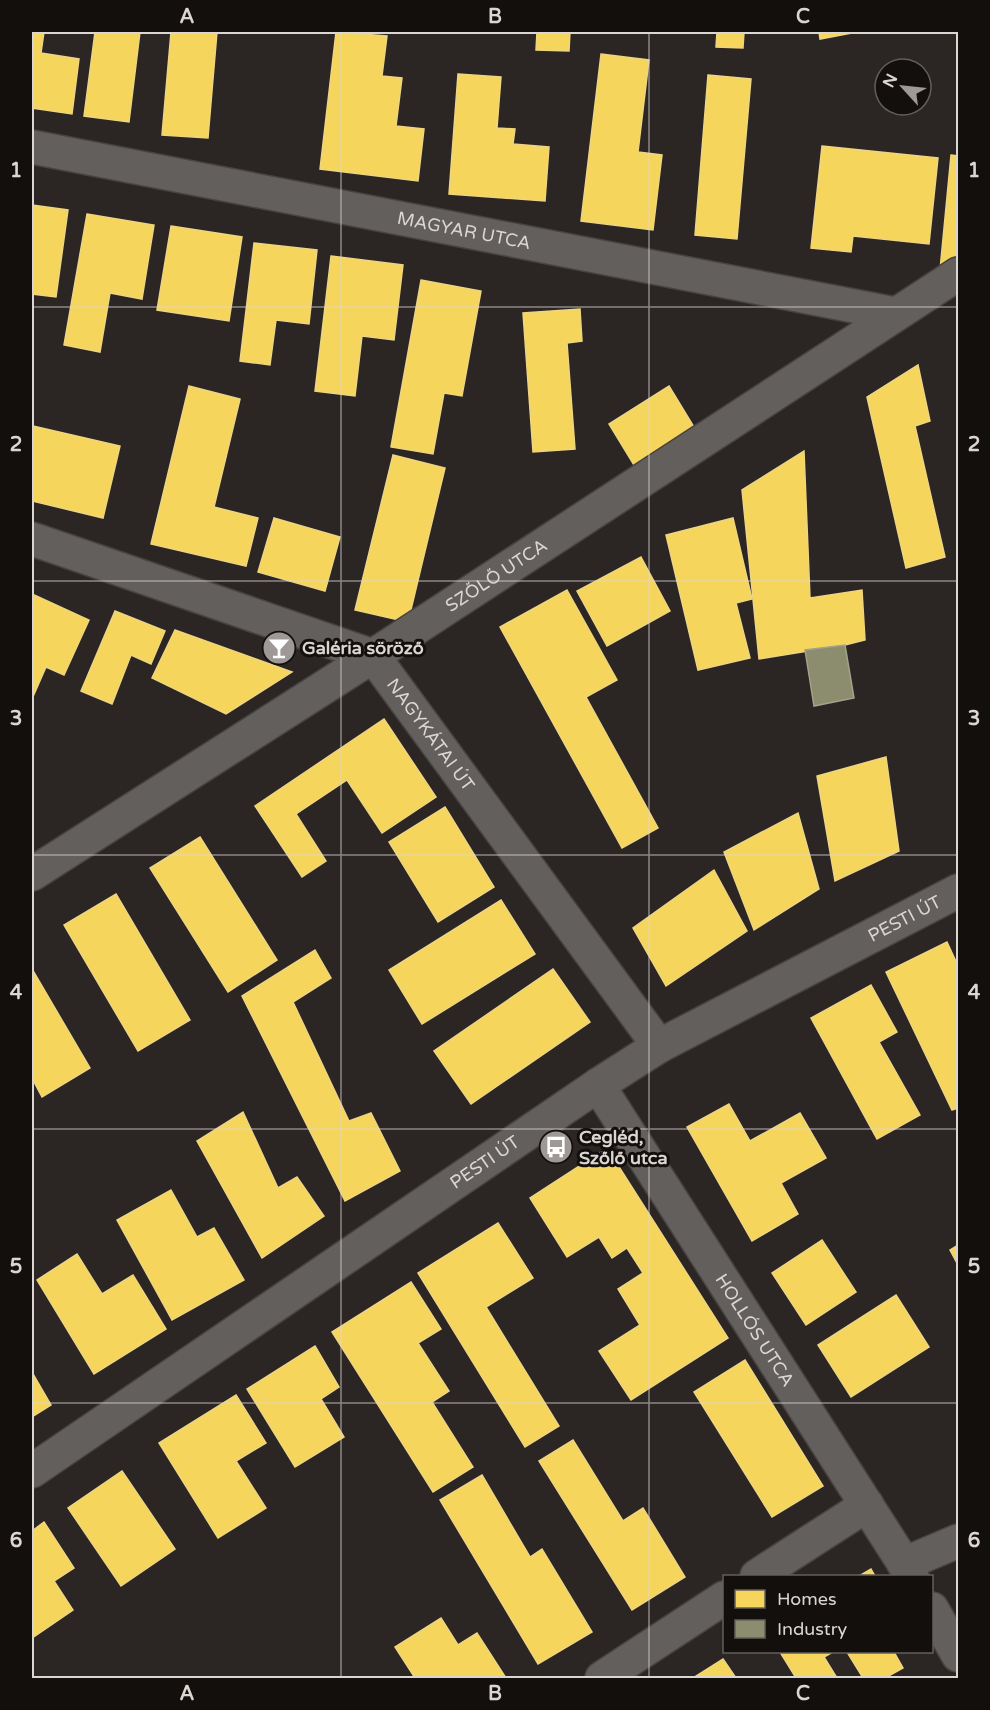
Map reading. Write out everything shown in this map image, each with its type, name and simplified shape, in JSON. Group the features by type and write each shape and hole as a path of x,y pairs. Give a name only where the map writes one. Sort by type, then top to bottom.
{"street":[{"name":"MAGYAR UTCA","path":"32,147 895,314"},
{"name":"SZŐLŐ UTCA","path":"32,874 373,656 958,274"},
{"path":"32,539 373,656"},
{"name":"NAGYKÁTAI ÚT","path":"373,656 659,1046"},
{"name":"PESTI ÚT","path":"32,1471 598,1085 659,1046 958,891"},
{"name":"HOLLÓS UTCA","path":"598,1085 908,1570"},
{"path":"759,1575 867,1504"},
{"path":"908,1570 958,1541"},
{"path":"602,1678 723,1599"},
{"path":"933,1611 958,1655"}],"building: Homes":[{"path":"32,32 44,32 41,53 79,59 72,114 32,108"},
{"path":"95,32 140,32 129,122 84,116"},
{"path":"171,32 217,32 208,138 162,135"},
{"path":"336,32 387,36 382,76 402,78 396,126 424,129 418,181 320,169"},
{"path":"537,32 570,32 569,51 536,50"},
{"path":"717,32 744,32 743,48 716,47"},
{"path":"819,32 857,32 820,39"},
{"path":"601,54 649,60 638,152 662,155 653,230 581,221"},
{"path":"458,74 501,77 497,128 515,129 513,144 549,147 545,201 449,194"},
{"path":"708,75 751,79 737,239 695,235"},
{"path":"822,146 938,158 929,244 853,236 851,252 811,248"},
{"path":"951,155 958,156 958,259 940,270"},
{"path":"32,205 68,210 56,297 32,294"},
{"path":"87,214 154,225 142,299 110,293 100,352 64,345"},
{"path":"171,226 242,237 229,321 157,310"},
{"path":"254,243 317,250 309,324 276,320 270,365 240,361"},
{"path":"331,256 403,265 394,340 362,336 355,396 315,391"},
{"path":"421,280 481,291 462,396 444,393 433,454 391,447"},
{"path":"580,309 582,341 567,343 575,449 533,452 523,313"},
{"path":"918,365 930,421 915,426 945,557 906,568 867,397"},
{"path":"189,386 240,399 214,507 258,518 246,566 151,544"},
{"path":"669,386 697,432 637,470 609,424"},
{"path":"33,426 120,446 103,518 32,501"},
{"path":"804,451 810,598 862,590 865,640 759,659 742,490"},
{"path":"393,455 445,468 408,622 355,610"},
{"path":"274,518 340,537 325,591 258,572"},
{"path":"733,518 752,599 736,603 750,658 698,670 666,535"},
{"path":"641,557 670,611 607,646 577,591"},
{"path":"567,590 617,680 586,697 658,828 622,848 500,627"},
{"path":"32,594 89,620 64,675 46,667 32,699"},
{"path":"115,611 165,631 151,664 131,655 112,704 81,691"},
{"path":"175,630 292,672 226,714 152,678"},
{"path":"384,719 436,797 382,833 347,780 296,814 326,861 302,877 255,806"},
{"path":"886,757 899,851 835,881 817,776"},
{"path":"445,807 494,887 438,922 389,842"},
{"path":"798,813 819,889 754,930 724,852"},
{"path":"200,837 277,960 228,992 150,868"},
{"path":"714,870 747,931 666,986 633,928"},
{"path":"116,894 190,1020 138,1051 64,925"},
{"path":"501,900 535,954 422,1024 389,970"},
{"path":"947,942 958,966 958,1108 952,1110 886,972"},
{"path":"315,950 331,978 293,1002 349,1121 371,1113 400,1171 345,1201 242,996"},
{"path":"32,969 90,1068 42,1097 32,1078"},
{"path":"553,969 590,1022 471,1104 434,1051"},
{"path":"871,985 897,1032 879,1042 920,1115 877,1139 811,1018"},
{"path":"729,1104 750,1141 800,1113 826,1158 781,1183 798,1214 752,1241 687,1127"},
{"path":"243,1112 278,1188 297,1177 324,1216 262,1258 197,1141"},
{"path":"607,1148 728,1338 631,1400 599,1351 640,1325 618,1289 643,1273 627,1248 612,1258 599,1237 567,1257 530,1198"},
{"path":"171,1190 197,1237 214,1228 244,1280 172,1320 117,1220"},
{"path":"498,1223 533,1278 486,1307 559,1426 525,1447 418,1273"},
{"path":"822,1240 856,1292 806,1325 772,1273"},
{"path":"958,1245 958,1265 950,1250"},
{"path":"77,1254 102,1294 133,1275 166,1329 94,1374 37,1280"},
{"path":"411,1282 441,1329 418,1343 449,1391 432,1402 473,1467 433,1492 332,1332"},
{"path":"896,1295 929,1347 851,1397 818,1345"},
{"path":"315,1346 339,1387 321,1399 344,1437 295,1467 247,1389"},
{"path":"745,1360 823,1486 772,1517 694,1392"},
{"path":"32,1372 51,1405 32,1417"},
{"path":"236,1395 266,1443 236,1461 266,1508 218,1538 159,1443"},
{"path":"573,1440 623,1521 643,1508 685,1577 632,1610 539,1461"},
{"path":"122,1471 175,1549 121,1586 68,1508"},
{"path":"482,1475 530,1557 542,1549 592,1632 538,1664 440,1500"},
{"path":"44,1522 74,1568 54,1581 73,1610 32,1638 32,1531"},
{"path":"871,1569 874,1575 861,1575"},
{"path":"441,1618 458,1645 477,1633 506,1678 415,1678 395,1647"},
{"path":"781,1653 831,1653 824,1657 837,1678 796,1678"},
{"path":"848,1653 895,1653 903,1668 885,1678 863,1678"},
{"path":"723,1659 736,1678 693,1678"}],"building: Industry":[{"path":"845,645 854,698 814,706 805,650"}],"place":[{"name":"Galéria söröző","path":"279,648"},
{"name":"Cegléd, Szőlő utca","path":"556,1147"}]}
